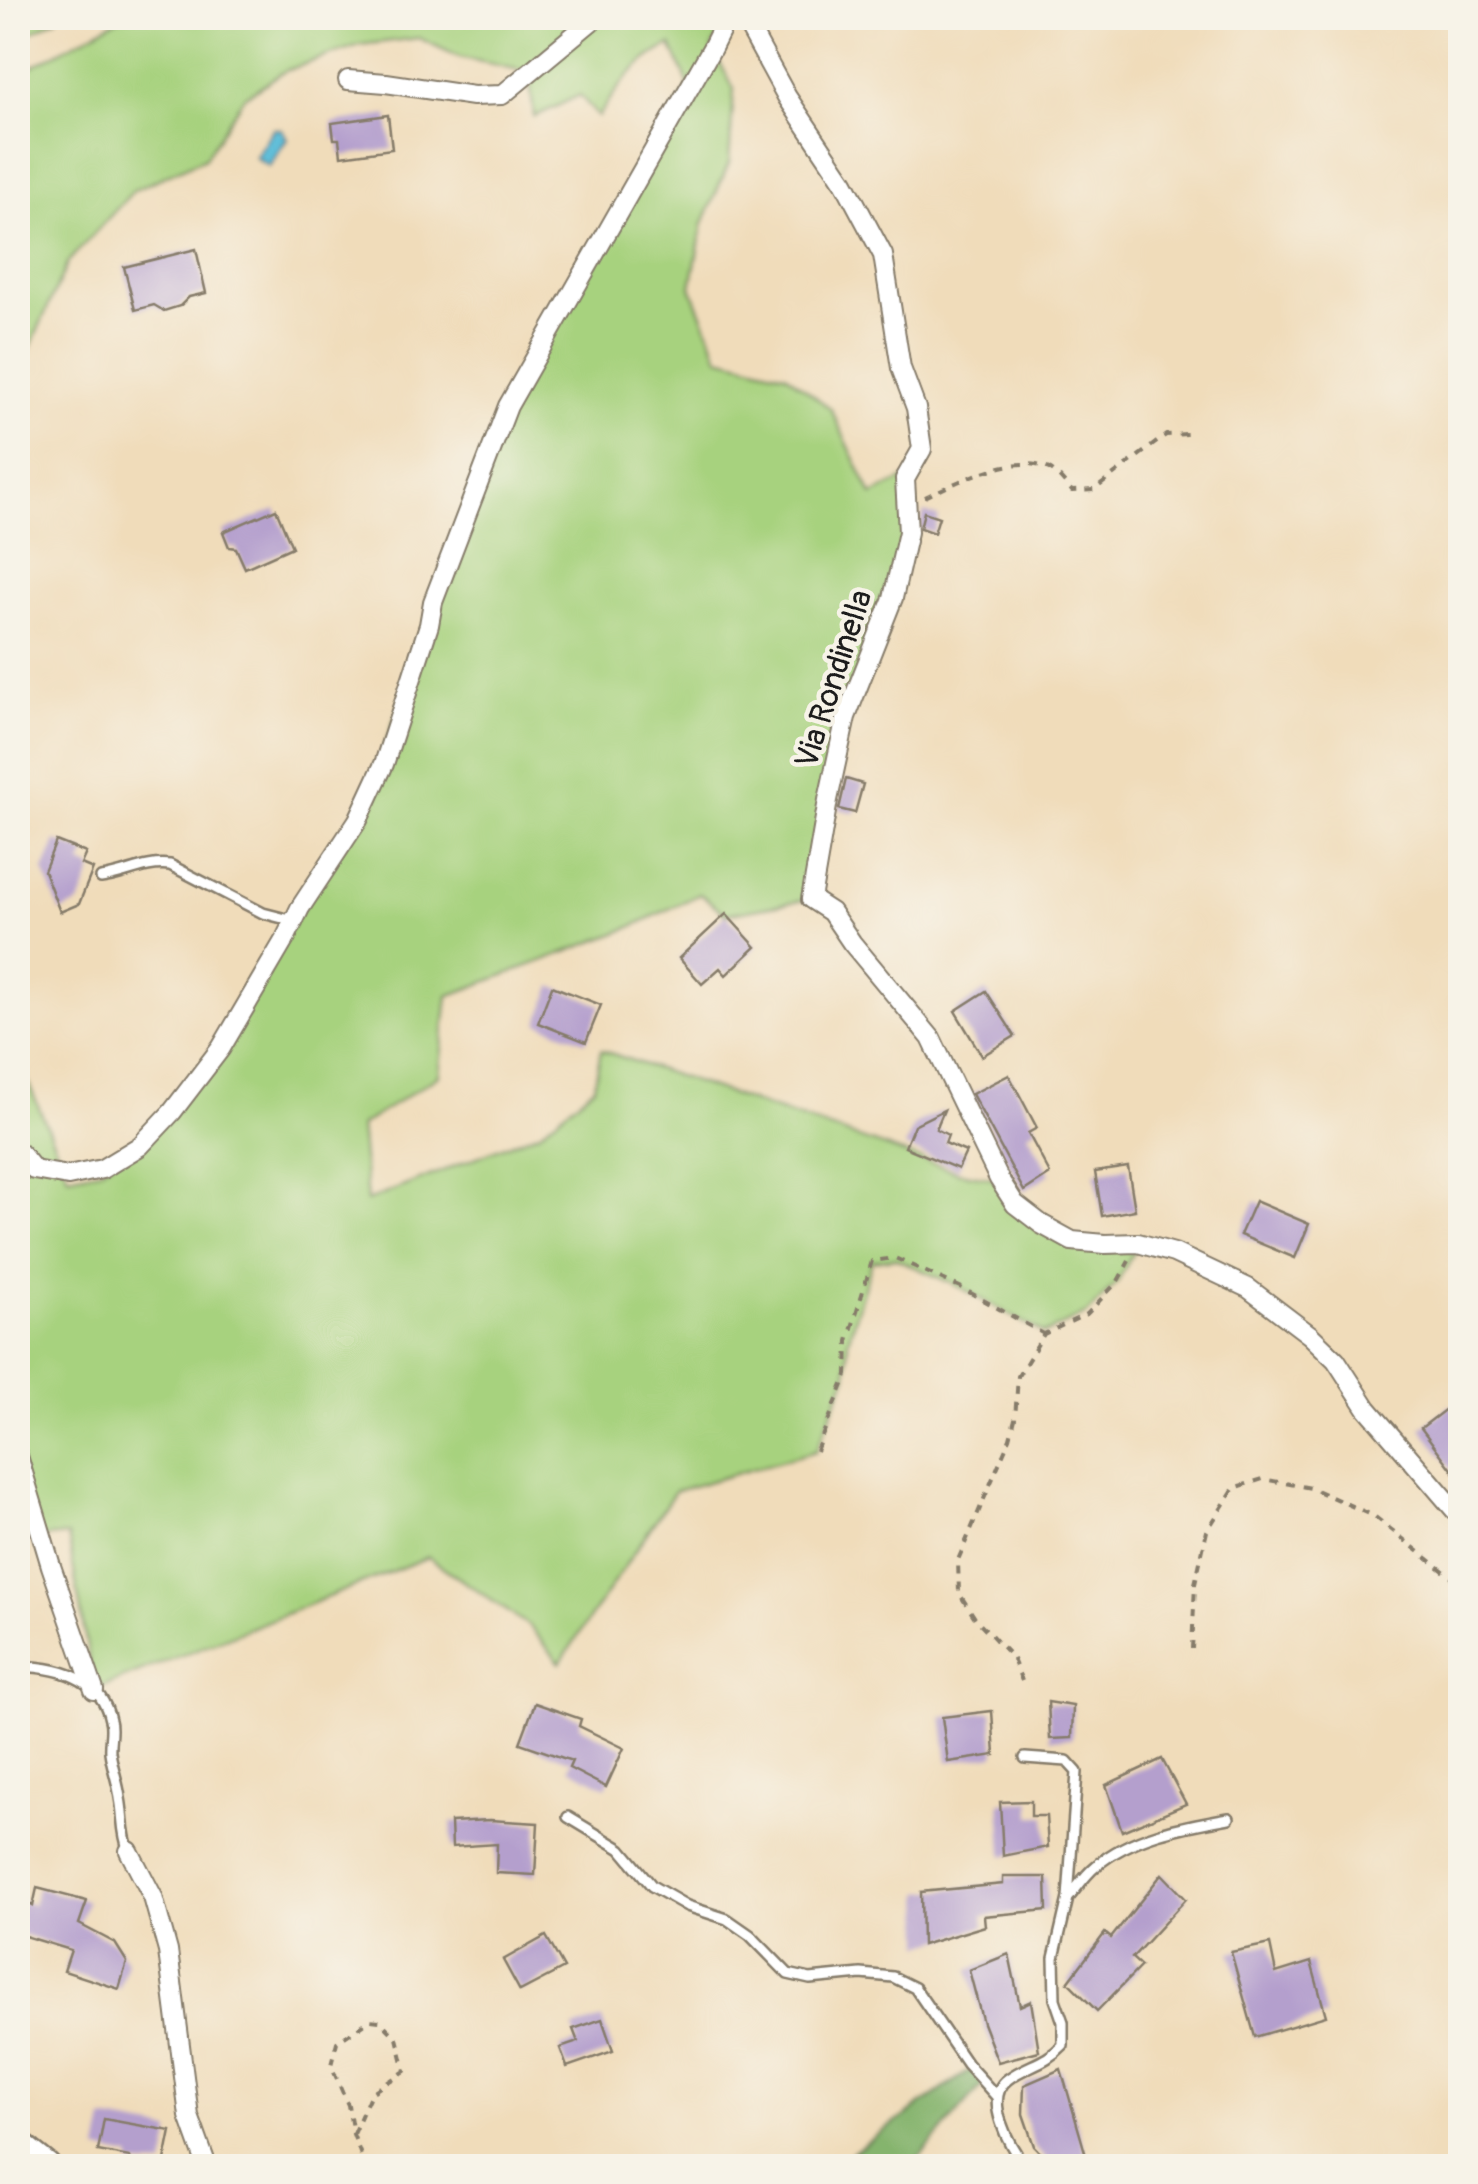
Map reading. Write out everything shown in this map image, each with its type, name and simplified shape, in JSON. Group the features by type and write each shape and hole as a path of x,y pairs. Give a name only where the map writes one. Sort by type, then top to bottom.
{"street":[{"path":"348,80 502,96 595,18"},
{"path":"18,1153 34,1170 68,1176 102,1169 140,1146 172,1112 221,1048 294,920 358,820 384,764 434,602 508,406 726,18"},
{"name":"Via Rondinella","path":"744,18 787,97 844,182 882,255 900,368 916,408 922,449 905,479 908,532 893,598 846,716 811,899 831,912 852,944 931,1038 1015,1204 1072,1241 1138,1243"},
{"path":"1138,1243 1174,1253 1248,1288 1310,1335 1336,1360 1367,1408 1460,1516"},
{"path":"18,1456 94,1690"},
{"path":"129,1851 153,1897 168,1951 188,2116 207,2166"},
{"path":"18,2143 47,2166"}],"lane":[{"path":"101,878 123,875 154,863 170,865 263,913 294,920"},
{"path":"18,1666 66,1672 86,1682 101,1698 110,1720 110,1752 122,1802 122,1833 129,1851"},
{"path":"1025,1758 1067,1761 1078,1772 1068,1898 1054,1958 1054,2000 1064,2022 1063,2044 1051,2058 1004,2080 997,2097 1010,2147 1025,2166"},
{"path":"568,1817 621,1849 652,1886 686,1906 727,1920 750,1935 788,1974 810,1979 861,1974 893,1978 915,1988 967,2064 997,2097"},
{"path":"1068,1898 1096,1866 1132,1844 1183,1826 1229,1818"}],"path":[{"path":"906,505 985,471 1026,464 1050,469 1072,491 1094,490 1166,435 1188,434"},
{"path":"1022,1681 1012,1657 959,1593 958,1560 1010,1438 1018,1376 1044,1334 1087,1314 1118,1281 1138,1243"},
{"path":"816,1451 848,1375 848,1342 872,1262 895,1258 960,1287 1044,1334"},
{"path":"1192,1649 1195,1584 1207,1531 1234,1488 1263,1479 1311,1488 1374,1516 1460,1584"},
{"path":"353,2134 372,2093 405,2072 398,2038 380,2022 370,2020 337,2042 331,2065 348,2105 353,2134 366,2166"}],"green space":[{"path":"18,18 58,18 18,40"},
{"path":"121,18 727,18 712,48 734,89 729,163 703,223 691,287 719,357 786,374 831,409 872,495 905,479 908,532 846,717 811,899 726,914 700,894 625,930 448,996 439,1075 360,1126 367,1201 540,1132 594,1087 601,1050 958,1172 999,1179 1072,1241 1138,1243 1118,1281 1087,1314 1044,1334 960,1287 895,1258 872,1261 848,1341 847,1375 816,1451 675,1491 560,1663 529,1626 428,1557 94,1690 68,1535 18,1540 18,1062 68,1176 102,1169 172,1112 358,820 508,406 689,85 671,45 638,66 598,117 580,95 534,117 529,72 459,57 419,38 359,45 285,71 244,97 205,158 134,190 68,262 18,375 18,74"},
{"path":"972,2069 984,2083 912,2166 801,2166 845,2158"}],"water":[{"path":"273,129 282,129 287,139 269,166 255,157"}],"building":[{"path":"388,115 392,149 341,156 332,123"},
{"path":"196,249 206,293 189,297 180,306 164,311 154,305 135,310 124,267"},
{"path":"276,509 292,547 245,568 223,532"},
{"path":"924,512 939,517 934,533 920,528"},
{"path":"846,779 863,784 855,813 839,809"},
{"path":"56,841 86,853 81,864 93,869 79,904 60,912 44,871"},
{"path":"726,914 756,947 726,975 720,968 702,984 679,958"},
{"path":"552,986 601,1005 586,1042 538,1023"},
{"path":"986,991 1015,1036 982,1056 955,1011"},
{"path":"1009,1075 1037,1128 1028,1133 1050,1174 1024,1191 972,1094"},
{"path":"944,1110 936,1129 948,1135 945,1143 966,1152 958,1169 905,1147 914,1125"},
{"path":"1128,1167 1135,1210 1102,1216 1095,1172"},
{"path":"1255,1201 1309,1224 1295,1258 1240,1235"},
{"path":"1451,1405 1460,1418 1460,1480 1421,1428"},
{"path":"1048,1702 1073,1706 1072,1738 1050,1739"},
{"path":"535,1703 581,1719 579,1726 624,1748 606,1787 569,1768 572,1761 520,1743"},
{"path":"992,1711 995,1755 948,1762 942,1717"},
{"path":"1162,1759 1186,1804 1122,1831 1106,1785"},
{"path":"1031,1801 1031,1816 1046,1816 1048,1847 1003,1856 1000,1802"},
{"path":"451,1822 538,1823 535,1875 496,1873 497,1844 452,1847"},
{"path":"1162,1874 1186,1899 1132,1958 1141,1966 1097,2011 1068,1982 1105,1933 1111,1938"},
{"path":"1003,1877 1046,1877 1047,1910 984,1916 985,1926 922,1945 921,1892 1003,1884"},
{"path":"37,1888 87,1901 79,1924 115,1943 127,1962 119,1989 64,1971 71,1950 18,1934 18,1898 33,1906"},
{"path":"546,1936 564,1968 520,1991 503,1960"},
{"path":"1270,1944 1276,1973 1311,1962 1326,2016 1255,2037 1231,1952"},
{"path":"1009,1954 1020,2006 1031,2001 1039,2051 998,2062 969,1970"},
{"path":"602,2019 613,2051 567,2067 560,2048 578,2042 573,2029"},
{"path":"1061,2069 1089,2166 1053,2166 1034,2146 1023,2114 1024,2085"},
{"path":"104,2119 171,2131 164,2166 132,2165 130,2157 98,2151"}]}
